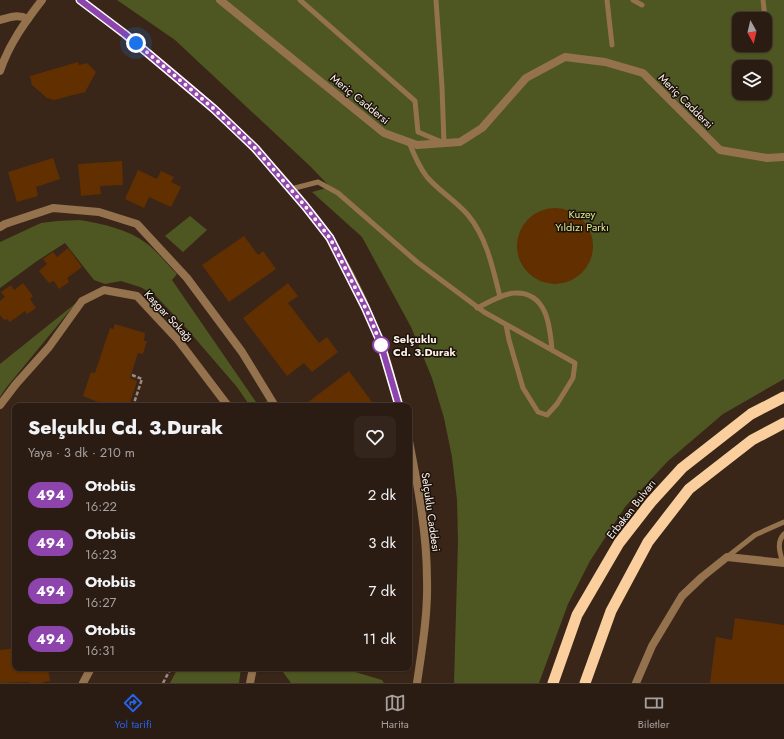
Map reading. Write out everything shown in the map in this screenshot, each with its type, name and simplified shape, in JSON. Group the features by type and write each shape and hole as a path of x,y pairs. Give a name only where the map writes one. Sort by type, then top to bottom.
{"highway":[{"name":"Erbakan Bulvarı","path":"553,683 577,616 619,543 650,502 682,468 751,414 784,397"},
{"path":"585,683 611,611 648,542 689,489 752,440 784,423"}],"street":[{"path":"0,71 8,50 16,35 42,0"},
{"path":"80,0 125,34 214,109 255,148 291,189 330,238 355,286 380,341 398,403"},
{"name":"Meriç Caddersi","path":"220,0 384,133 417,145 460,142 482,128 526,78 565,57 605,62 642,73 720,150 767,158 784,157"},
{"path":"0,20 13,16 20,16 28,19"},
{"path":"0,227 53,208 98,212 137,224 187,278 242,352 273,403"},
{"name":"Kaşgar Sokağı","path":"0,405 49,347 82,301 104,290 138,296 178,340 226,403"},
{"name":"Selçuklu Caddesi","path":"412,458 425,534 427,579 425,624 417,683"},
{"path":"636,683 652,646 682,596 702,576 727,557 783,563"},
{"path":"83,683 89,671"},
{"path":"250,683 252,671"}],"lane":[{"path":"300,0 415,101 418,132 444,143 436,0"},
{"path":"607,0 612,45"},
{"path":"634,0 642,5"},
{"path":"763,0 764,12"},
{"path":"409,142 417,162 428,177 468,215 483,239 500,297"},
{"path":"291,189 318,182 338,193 416,262 477,308 575,363 573,378 557,404 547,415 538,412 523,388 506,325"},
{"path":"477,308 514,292 529,294 538,301 545,312 551,334 552,350"},
{"path":"727,557 755,535 784,522"},
{"path":"783,563 779,545 780,538 784,534"}],"path":[{"path":"132,375 142,379 134,403"},
{"path":"163,683 169,671"}],"green space":[{"name":"Kuzey Yıldızı Parkı","path":"117,0 784,0 784,379 723,414 668,461 625,507 590,561 568,604 539,683 454,683 458,541 457,500 452,457 444,418 432,378 411,327 362,237 312,192 330,187 311,167 175,40"},
{"path":"190,216 207,230 183,252 165,236"},
{"path":"80,220 106,225 139,238 154,250 177,274 172,280 257,403 248,403 237,387 187,329 155,295 140,287 121,281 105,284 94,280 65,243 0,288 0,242 41,223"},
{"path":"76,303 6,388 0,397 0,364"},
{"path":"176,671 241,671 239,683 170,683"},
{"path":"282,671 352,671 382,680 384,683 291,683"}],"building":[{"path":"78,62 79,65 87,63 96,72 85,92 54,100 47,98 32,85 30,76"},
{"path":"53,158 60,179 36,187 38,196 17,202 8,172"},
{"path":"122,161 123,185 100,186 101,194 81,196 78,164"},
{"path":"138,170 157,179 161,171 174,177 171,182 181,187 171,207 149,197 144,208 125,199"},
{"path":"555,208 570,211 582,219 590,231 593,246 590,261 582,273 570,281 555,284 540,281 528,273 520,261 517,246 520,231 528,219 540,211"},
{"path":"244,236 258,255 263,251 276,269 229,302 202,265"},
{"path":"68,248 82,267 67,278 69,282 59,289 54,281 49,283 39,271 47,264 43,259 53,252 57,257"},
{"path":"23,283 33,296 30,299 36,308 27,314 25,311 10,322 7,319 4,320 0,315 0,301 5,297 1,292 11,285 14,290"},
{"path":"288,283 298,296 288,303 319,343 327,337 338,352 312,372 304,363 287,376 243,318"},
{"path":"115,324 145,333 144,341 147,341 143,354 138,353 130,378 137,381 130,403 100,403 83,396 91,372 95,373 110,328 113,329"},
{"path":"349,371 373,403 307,403"},
{"path":"735,618 784,625 784,683 710,683 716,637 732,640"},
{"path":"12,648 12,671 48,671 50,681 43,683 0,683 0,650"}],"bus line":[{"name":"494","path":"80,0 125,34 214,109 255,148 281,176 305,206 330,238 365,307 380,341 398,403"}],"place":[{"name":"Selçuklu Cd. 3.Durak","path":"381,345"}],"route":[{"path":"136,43 214,109 255,148 281,176 330,238 370,317 381,345"}]}
